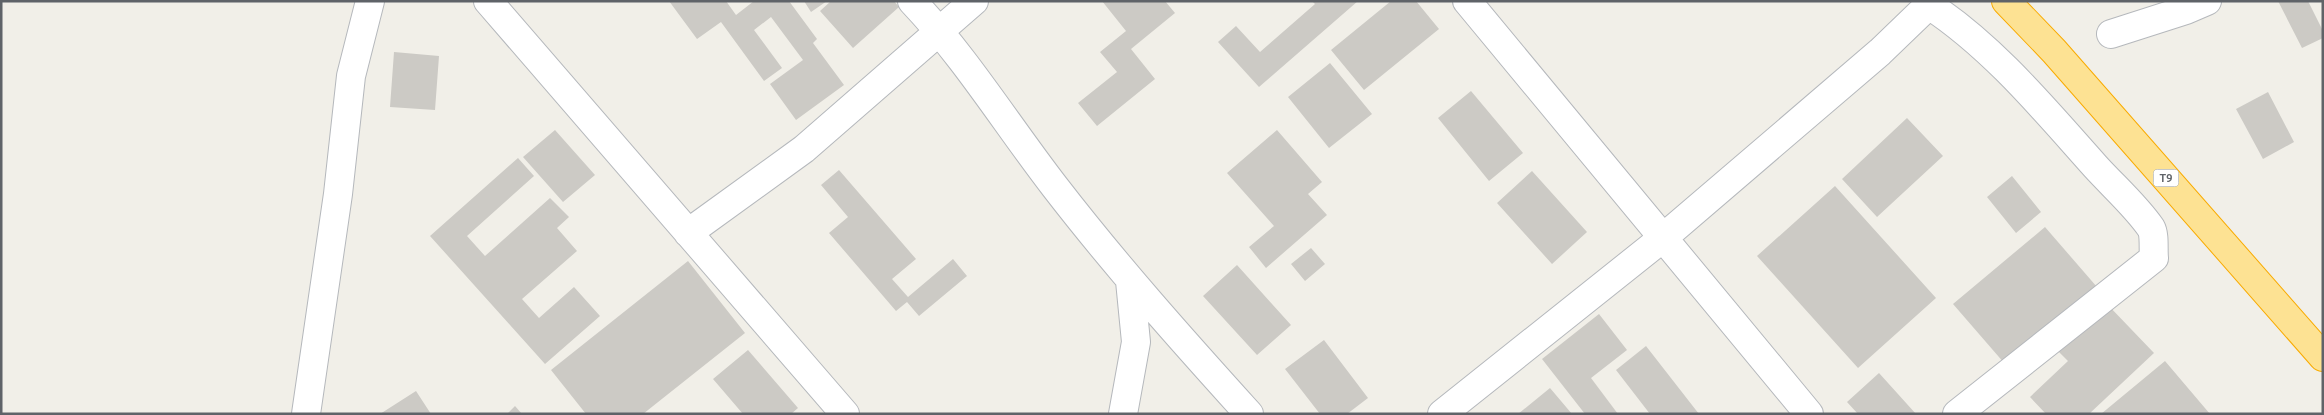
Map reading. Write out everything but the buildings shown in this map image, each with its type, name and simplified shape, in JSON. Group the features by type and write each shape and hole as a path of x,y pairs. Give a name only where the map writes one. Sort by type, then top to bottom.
{"highway":[{"name":"T9","path":"2006,1 2054,51 2323,357"}],"street":[{"path":"306,414 338,194 351,76 370,1"},
{"path":"488,1 845,414"},
{"path":"912,1 940,30 1054,186 1130,281 1249,414"},
{"path":"688,233 804,149 974,1"},
{"path":"1468,1 1809,414"},
{"path":"2111,34 2186,10 2207,1"},
{"path":"1442,414 1664,237 1880,52 1931,3 1997,61 2061,127 2152,230 2154,258 1957,414"},
{"path":"1123,414 1136,342 1130,281"},
{"path":"1136,342 1165,320"}]}
